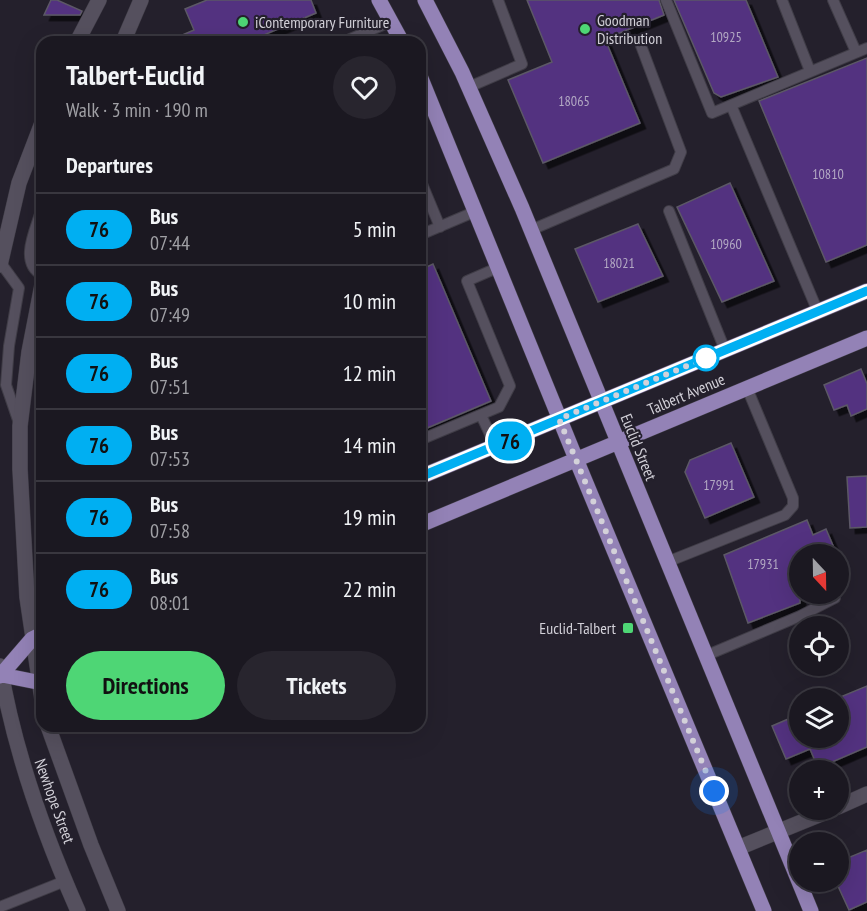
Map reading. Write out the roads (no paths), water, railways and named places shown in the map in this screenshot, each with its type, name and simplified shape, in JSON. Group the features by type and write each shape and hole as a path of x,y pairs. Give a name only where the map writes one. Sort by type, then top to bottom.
{"main road":[{"path":"379,0 398,36"},
{"name":"Euclid Street","path":"425,0 469,87 531,230 810,911"},
{"path":"426,91 559,419 764,911"},
{"name":"Talbert Avenue","path":"426,475 867,291"},
{"name":"Talbert Avenue","path":"426,522 867,338"},
{"path":"36,638 0,672 36,687"}],"street":[{"path":"80,36 99,0"},
{"path":"126,36 141,0"},
{"path":"0,263 19,183 36,139"},
{"path":"36,316 20,426 20,469 36,627"},
{"name":"Newhope Street","path":"0,672 13,735 65,881 78,911"},
{"name":"Newhope Street","path":"50,732 91,845 118,911"},
{"path":"849,802 867,794"},
{"path":"738,848 808,820"}],"lane":[{"path":"469,87 522,64 498,0"},
{"path":"666,0 712,113 867,48"},
{"path":"782,0 810,71"},
{"path":"833,0 856,52"},
{"path":"366,36 390,22"},
{"path":"531,230 674,169 681,152 640,43"},
{"path":"731,105 818,312"},
{"path":"426,193 440,227"},
{"path":"669,211 726,350"},
{"path":"426,233 474,212"},
{"path":"36,229 28,258 36,271"},
{"path":"0,263 19,288 9,346 6,385 20,426"},
{"path":"426,438 499,407 510,386 467,281 497,268"},
{"path":"667,562 785,515 793,506 793,498 747,388"},
{"path":"481,415 496,447"},
{"path":"705,656 823,604"},
{"path":"0,907 65,881"}],"place":[{"name":"iContemporary Furniture","path":"243,22"},
{"name":"Goodman Distribution","path":"585,29"},
{"name":"Euclid-Talbert","path":"628,628"}]}
